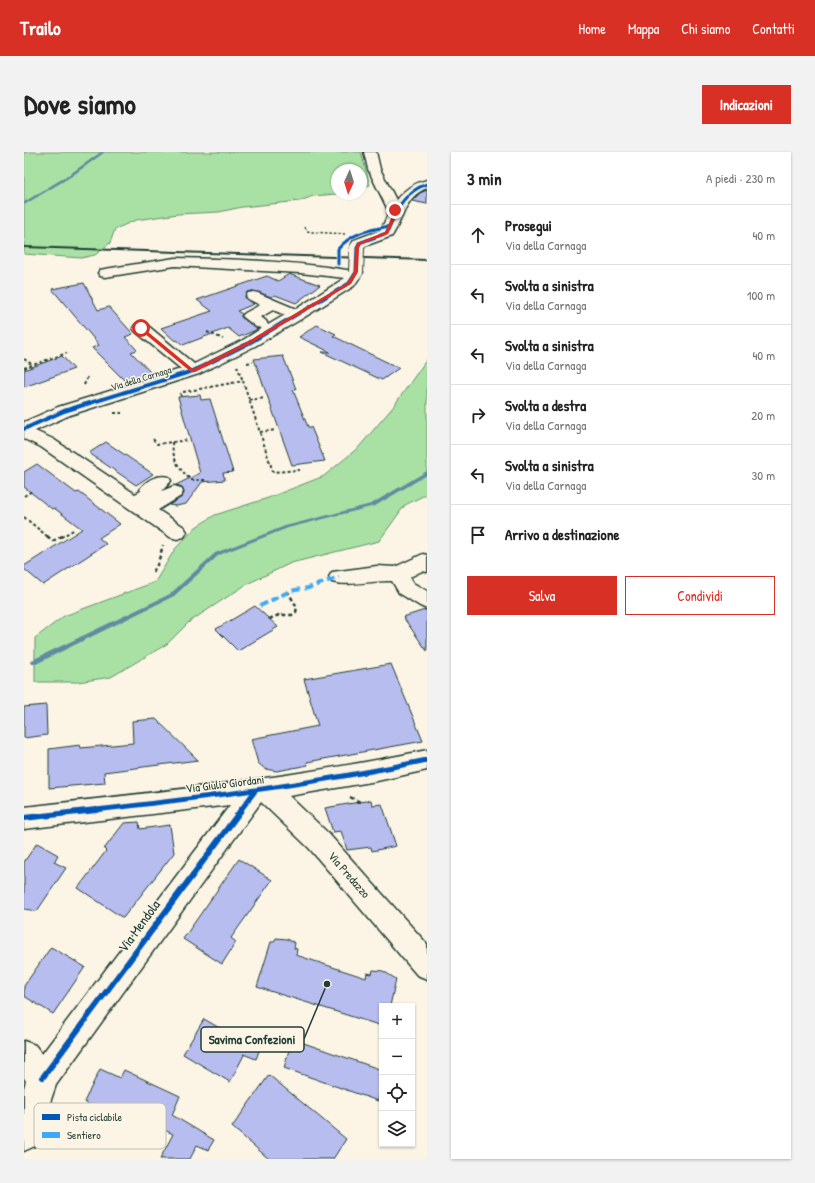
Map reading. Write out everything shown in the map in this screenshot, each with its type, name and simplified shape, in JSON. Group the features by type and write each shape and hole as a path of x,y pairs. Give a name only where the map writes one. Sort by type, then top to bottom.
{"street":[{"path":"370,152 374,169 396,212"},
{"path":"105,273 175,262 337,268 355,274 354,242 359,243 374,233 387,233 402,200 409,192 427,184"},
{"name":"Via della Carnaga","path":"304,311 332,284 336,276 337,268"},
{"name":"Via della Carnaga","path":"24,429 64,411 193,371 249,343 304,311 349,284 355,274"},
{"path":"253,296 273,304 304,311"},
{"path":"260,324 250,316 273,304"},
{"name":"Via della Carnaga","path":"141,328 193,371"},
{"name":"Via della Carnaga","path":"64,411 108,408"},
{"path":"24,432 48,443 158,518 168,486"},
{"path":"339,576 377,573 398,574 423,562 427,565"},
{"path":"398,574 406,588 427,600"},
{"name":"Via Giulio Giordani","path":"24,818 260,791 326,781 427,760"},
{"name":"Via Predazzo","path":"260,791 318,840 427,965"},
{"name":"Via Mendola","path":"24,1135 34,1066 260,791"}],"path":[{"path":"306,227 307,231 312,232 335,232 354,242"},
{"path":"207,332 225,340"},
{"path":"24,368 67,353"},
{"path":"24,359 34,365"},
{"path":"253,362 236,364 273,472 300,470"},
{"path":"84,385 88,376"},
{"path":"173,394 243,381"},
{"path":"180,393 182,398"},
{"path":"249,400 265,398"},
{"path":"260,432 276,430"},
{"path":"153,439 157,444 188,440"},
{"path":"172,442 176,467 191,480 206,480"},
{"path":"24,496 32,491"},
{"path":"24,517 53,541 75,529"},
{"path":"153,572 157,568 160,551 158,518"},
{"path":"269,619 279,615 292,615 296,612 297,607 288,592"}],"green space":[{"path":"24,152 361,152 364,164 331,164 331,194 313,196 300,201 242,207 219,212 178,214 136,220 115,229 110,243 95,255 81,258 24,254"},
{"path":"367,174 370,185 367,186"},
{"path":"427,359 427,494 405,505 379,541 291,563 247,584 189,622 167,644 111,677 78,682 35,682 35,638 64,616 155,582 175,549 196,527 215,515 268,498 324,476 359,447 393,407"}],"building":[{"path":"427,190 427,204 412,201 420,193"},
{"path":"289,274 320,285 296,303 275,295 271,297 253,291 247,292 245,297 254,304 237,311 242,314 241,317 258,329 256,330 239,337 228,328 183,345 177,340 175,341 161,328 212,311 197,300 267,276 278,281"},
{"path":"84,283 98,310 109,307 133,334 125,337 137,350 131,352 154,376 128,384 92,348 99,345 52,289"},
{"path":"317,325 336,334 333,336 399,368 382,380 322,352 330,352 299,337"},
{"path":"62,356 74,369 24,387 24,370"},
{"path":"283,356 296,389 293,390 308,427 311,427 325,461 292,465 254,359"},
{"path":"200,395 201,400 210,399 233,472 223,473 225,480 202,482 186,504 176,506 169,505 182,497 184,493 182,487 176,485 200,473 178,397"},
{"path":"106,442 153,474 136,485 89,453"},
{"path":"37,464 76,493 79,492 120,524 99,538 106,544 43,585 24,569 24,566 82,529 54,508 52,509 24,487 24,472"},
{"path":"255,606 278,627 238,651 216,629"},
{"path":"427,610 427,651 403,617"},
{"path":"391,664 423,741 307,762 308,765 277,771 265,769 258,763 251,739 318,726 304,679"},
{"path":"46,705 47,735 24,738 24,707"},
{"path":"156,719 198,760 104,772 105,783 49,788 49,749 80,745 81,748 133,743 132,721"},
{"path":"371,800 372,805 382,804 396,846 372,851 371,847 347,850 341,831 333,832 325,808"},
{"path":"139,822 140,829 170,825 174,853 123,918 78,888 106,851 104,849 124,823"},
{"path":"37,843 58,855 54,862 66,868 37,911 24,909 24,862"},
{"path":"239,859 272,880 231,938 236,942 222,964 183,939"},
{"path":"276,938 287,939 295,943 294,948 297,949 296,955 366,978 367,973 372,974 373,970 383,971 396,979 391,1003 379,1003 379,1025 257,987 271,942 274,942"},
{"path":"51,947 85,967 53,1014 24,996 24,986"},
{"path":"204,1019 259,1051 256,1059 243,1054 244,1055 230,1082 183,1054"},
{"path":"292,1039 379,1069 378,1101 284,1068"},
{"path":"100,1069 120,1078 124,1070 180,1096 172,1115 214,1140 208,1150 197,1145 190,1159 160,1159 173,1134 166,1131 166,1103 84,1102"},
{"path":"269,1075 346,1139 333,1159 269,1159 232,1127"}],"waterway":[{"path":"24,204 71,175 103,152"},
{"path":"34,662 172,595 217,554 287,527 373,505 427,473"}],"railway":[{"path":"24,247 427,260"}],"marked path":[{"path":"260,606 290,591 308,588 339,577"}],"cycle path":[{"path":"24,429 64,411 193,371 249,343 349,283 356,272 357,248 359,243 387,233 401,203 411,192 418,187 427,184"},
{"path":"338,264 338,249 349,238 361,232 390,226"},
{"path":"24,818 277,788 377,771 427,760"},
{"path":"43,1077 255,791"}],"place":[{"name":"Savima Confezioni","path":"327,984"}],"route":[{"path":"141,328 193,371 249,343 349,284 356,272 357,248 359,243 387,233 396,212 395,210"}]}
